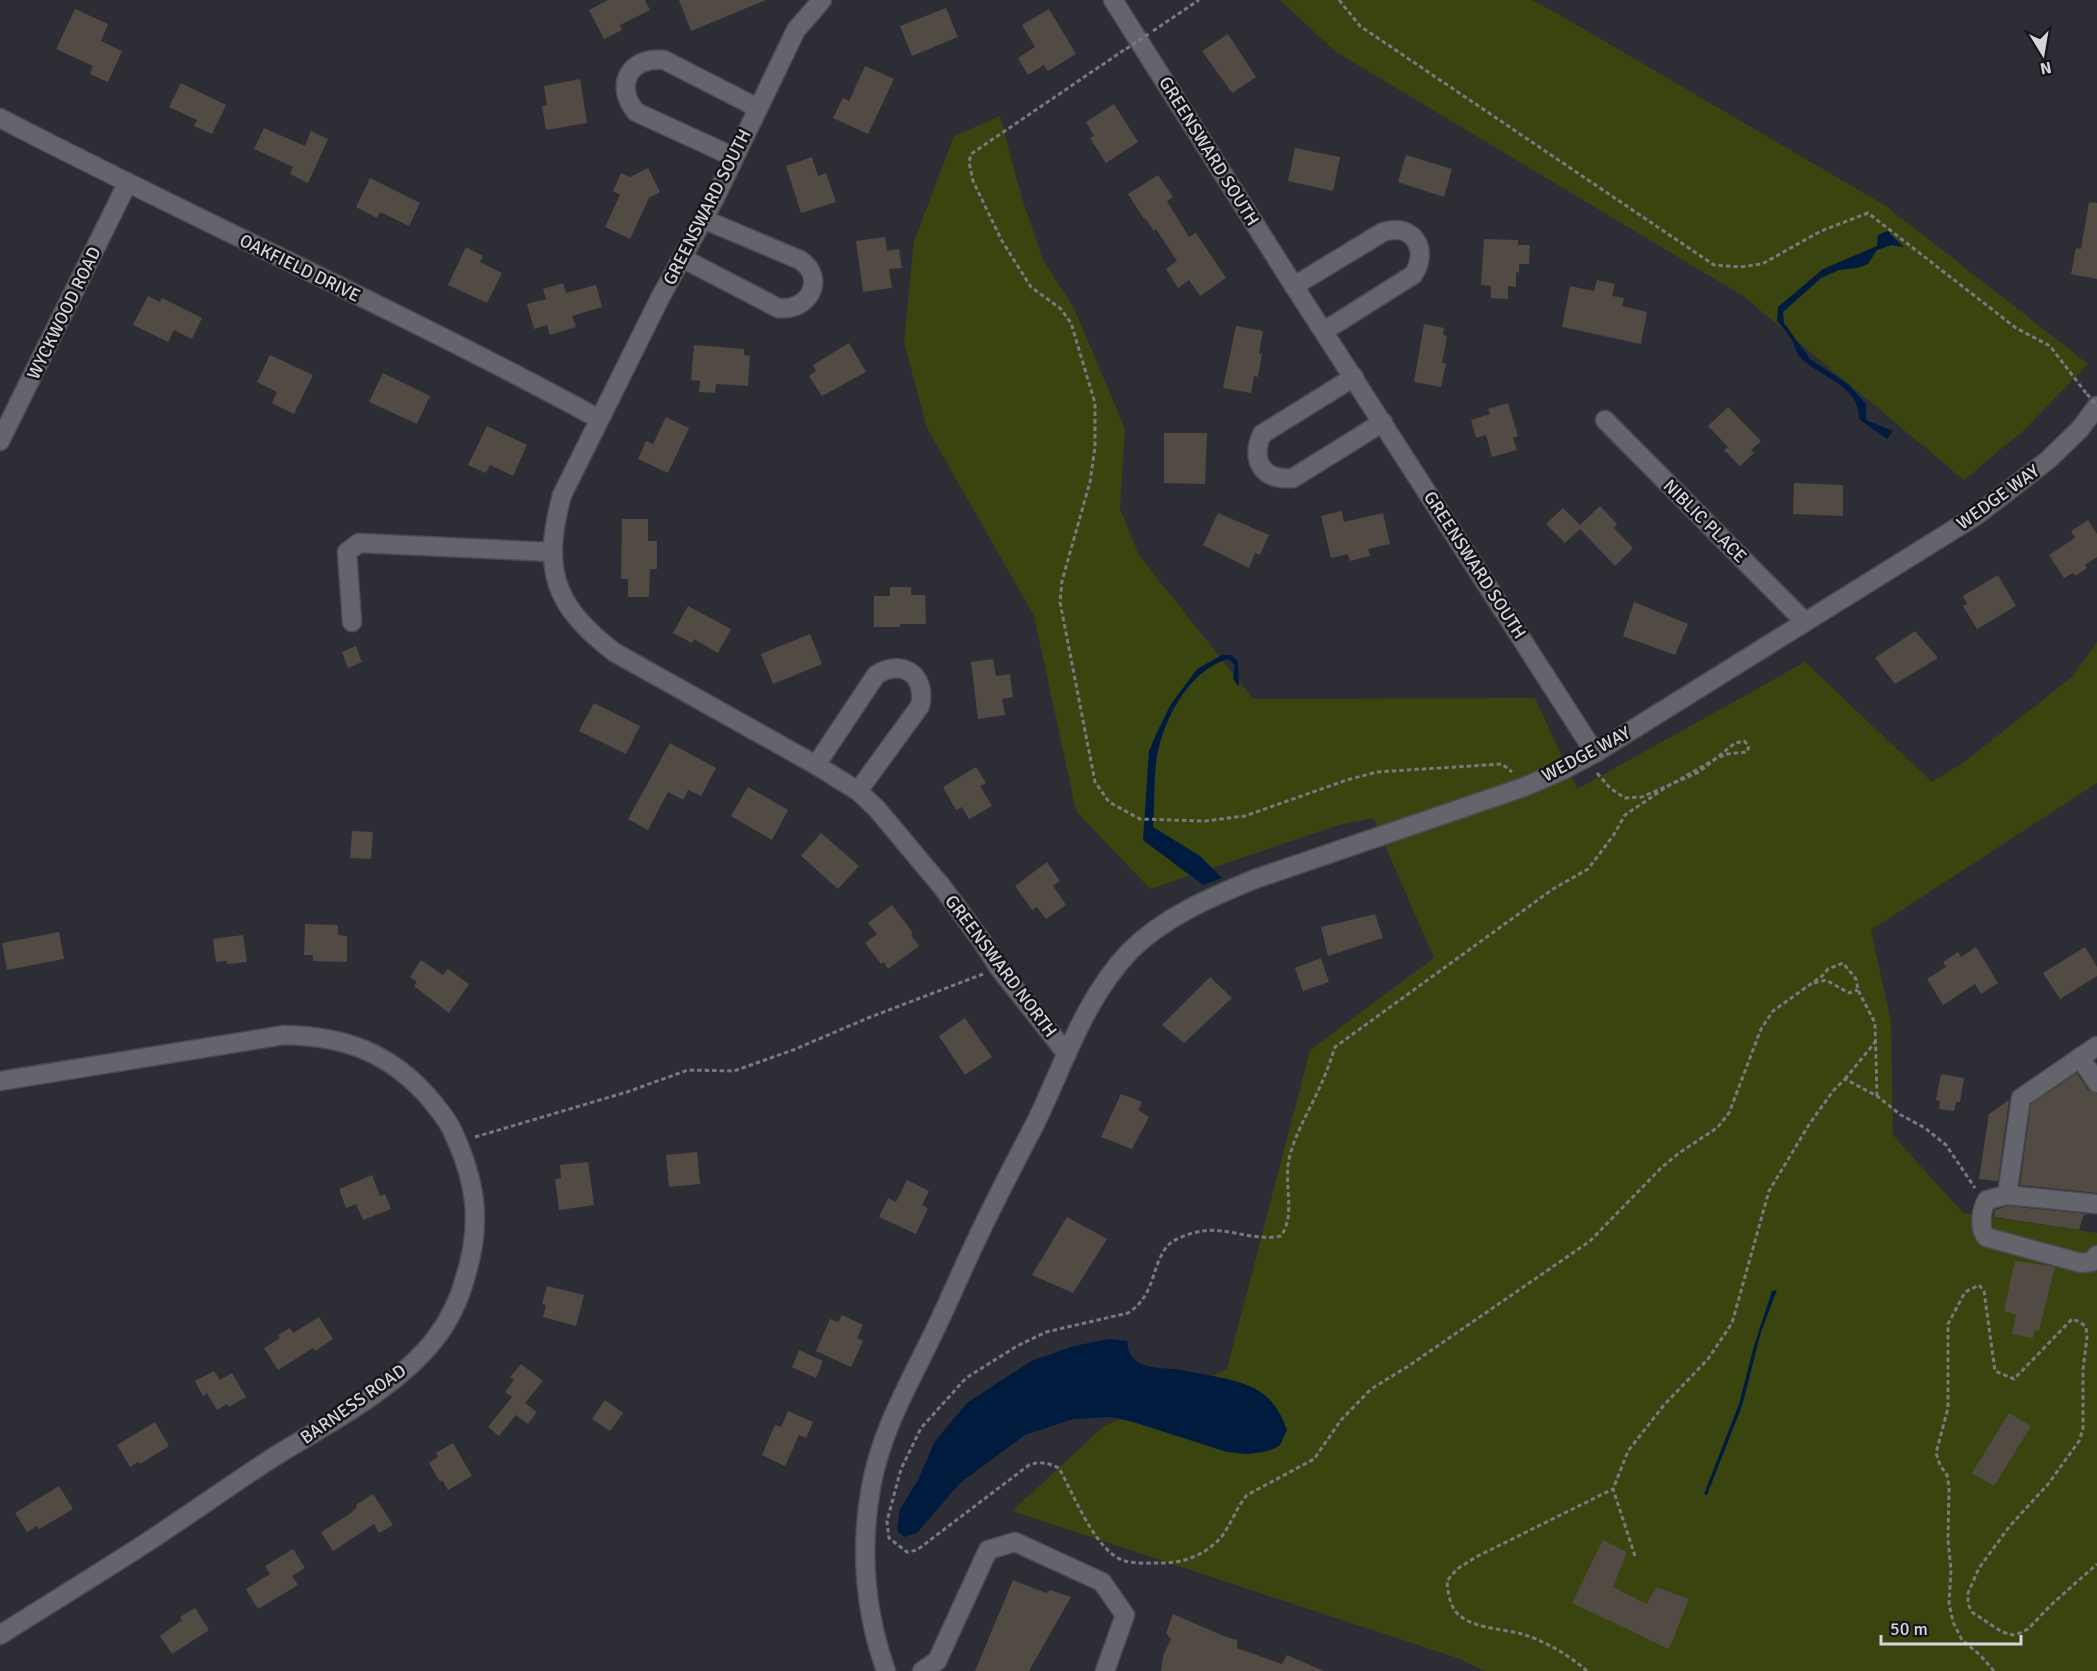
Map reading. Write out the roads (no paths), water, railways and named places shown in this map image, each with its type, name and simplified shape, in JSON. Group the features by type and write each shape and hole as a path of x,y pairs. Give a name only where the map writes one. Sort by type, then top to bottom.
{"street":[{"name":"GREENSWARD SOUTH","path":"599,419 734,158 796,30 822,0"},
{"name":"GREENSWARD SOUTH","path":"1113,0 1383,422 1593,760"},
{"path":"734,158 636,112 625,92 627,79 632,69 642,62 652,59 664,60 758,108"},
{"name":"OAKFIELD DRIVE","path":"0,118 127,184 448,340 599,419"},
{"name":"WYCKWOOD ROAD","path":"0,441 127,184"},
{"path":"682,258 778,308 789,309 798,306 805,302 812,291 813,281 810,271 800,260 703,219"},
{"path":"1294,286 1383,232 1403,231 1419,244 1422,256 1413,275 1324,332"},
{"path":"1354,377 1262,434 1257,446 1257,457 1261,467 1271,476 1281,479 1293,478 1383,422"},
{"name":"WEDGE WAY","path":"1067,1054 1085,1015 1124,958 1153,932 1194,906 1255,879 1524,787 1593,760 1805,622 1977,515 2048,460 2094,409"},
{"name":"GREENSWARD NORTH","path":"599,419 562,495 554,526 552,552 554,571 561,593 572,613 590,634 614,652 816,765 858,791 878,809 943,888 999,968 1067,1054 1042,1110 975,1242 932,1338 896,1408 879,1456 866,1526 864,1561 872,1620 886,1671"},
{"name":"NIBLIC PLACE","path":"1605,420 1805,622"},
{"path":"352,622 347,552 359,543 552,552"},
{"path":"816,765 876,675 885,669 895,667 906,670 915,676 921,685 920,706 858,791"},
{"name":"BARNESS ROAD","path":"0,1081 284,1035 311,1035 360,1047 378,1055 401,1071 443,1114 458,1142 474,1196 476,1235 462,1291 449,1317 434,1340 389,1383 0,1635"},
{"path":"2007,1195 2020,1098 2097,1046"},
{"path":"2080,1057 2097,1083"},
{"path":"2097,1204 2007,1195 1987,1200 1984,1206 1982,1230 1986,1237 2081,1263 2091,1262 2097,1255"},
{"path":"922,1671 937,1661 988,1550 1015,1542 1102,1582 1125,1615 1105,1671"}],"water":[{"path":"1890,230 1890,234 1904,247 1892,245 1877,250 1868,264 1839,270 1821,278 1783,312 1784,323 1810,359 1848,384 1866,404 1866,420 1893,431 1887,439 1859,419 1858,407 1846,390 1800,357 1790,337 1777,321 1778,307 1823,269 1877,246 1878,235"},
{"path":"1222,655 1232,655 1238,662 1239,687 1233,679 1235,665 1228,659 1203,672 1192,682 1168,720 1156,765 1153,827 1200,856 1222,878 1203,885 1143,840 1149,751 1171,704 1197,669"},
{"path":"1777,1290 1761,1332 1742,1406 1707,1495 1704,1494 1739,1404 1754,1346 1772,1291"},
{"path":"1109,1339 1127,1341 1130,1354 1144,1365 1227,1379 1259,1391 1275,1406 1287,1430 1280,1445 1264,1452 1246,1454 1227,1452 1130,1421 1110,1417 1073,1419 1025,1435 960,1483 917,1533 904,1537 897,1530 900,1509 918,1480 935,1441 967,1403 1031,1361 1074,1346"}]}
